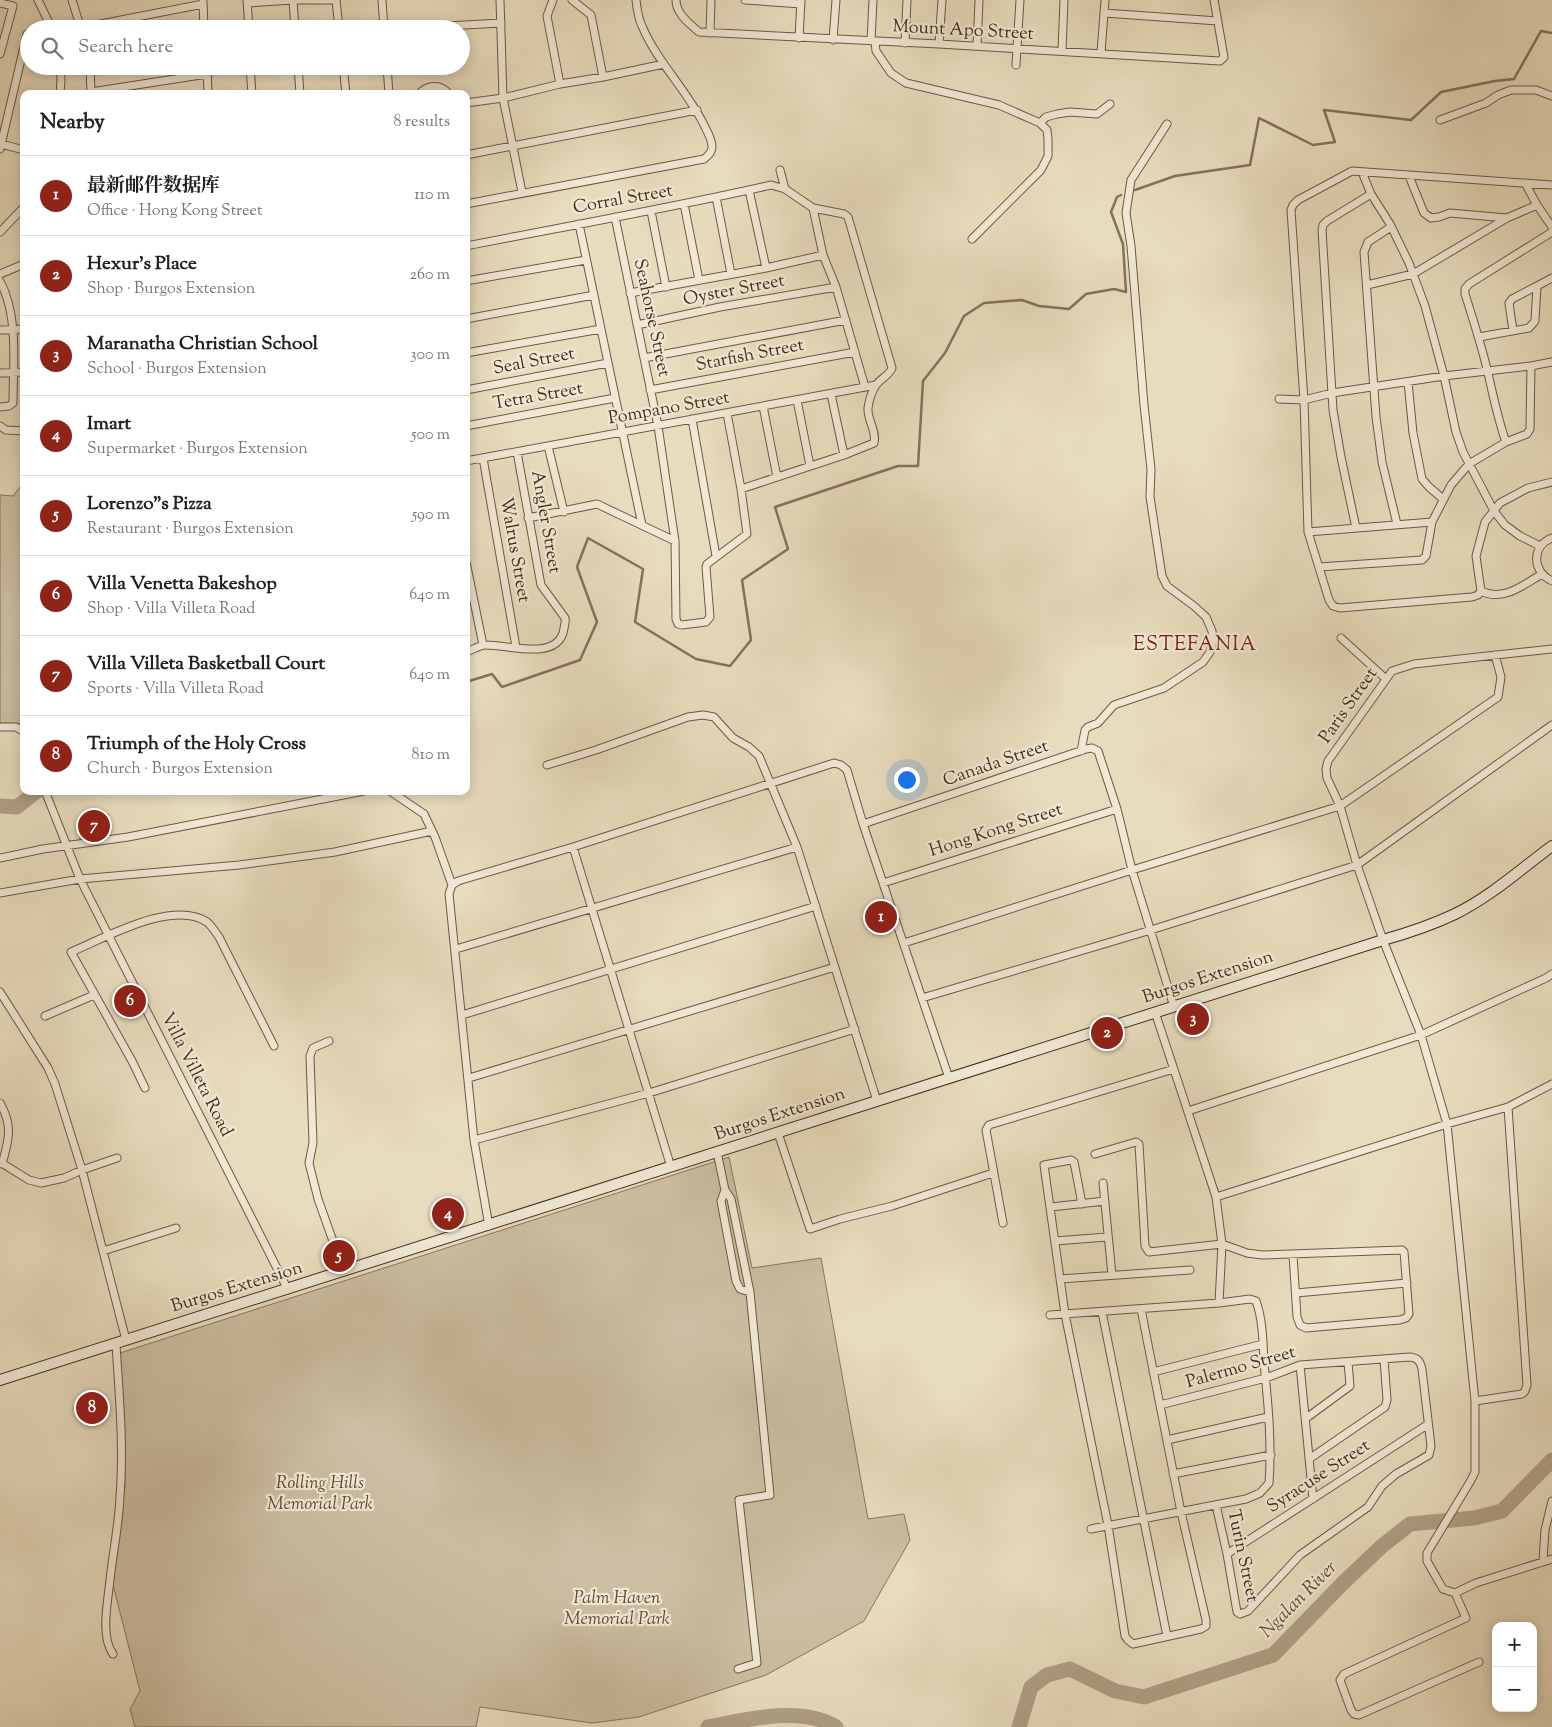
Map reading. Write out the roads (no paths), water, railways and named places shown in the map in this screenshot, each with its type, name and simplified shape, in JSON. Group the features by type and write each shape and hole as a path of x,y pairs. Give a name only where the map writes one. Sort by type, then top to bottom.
{"main road":[{"name":"Burgos Extension","path":"0,1380 1420,929 1456,913 1484,896 1552,846"}],"street":[{"path":"38,0 48,20"},
{"path":"72,0 78,20"},
{"path":"293,0 294,20"},
{"path":"248,20 247,2 336,0 338,20"},
{"path":"382,0 383,20"},
{"path":"500,0 504,98 522,192"},
{"path":"553,0 547,16 560,84"},
{"path":"572,0 592,15 603,77"},
{"path":"470,203 704,159 709,155 712,147 697,110 664,64 642,27 636,0"},
{"name":"Mount Apo Street","path":"676,0 678,10 682,16 699,32 1017,48 1220,61 1224,57 1218,21"},
{"path":"710,33 711,0"},
{"path":"745,0 801,2 799,38"},
{"path":"833,40 836,0"},
{"path":"873,0 873,41 876,51 891,73 906,84 999,105 1040,123 1047,130 1048,156 1041,170 972,239"},
{"path":"905,43 907,0"},
{"path":"939,44 942,0"},
{"path":"977,46 980,0"},
{"path":"1016,65 1020,0"},
{"path":"1062,51 1064,0"},
{"path":"1101,53 1105,0"},
{"path":"1104,13 1218,21 1214,0"},
{"path":"119,20 203,2 204,20"},
{"path":"0,3 13,6 0,54"},
{"path":"470,25 501,23"},
{"path":"20,60 4,120 1,147 20,149"},
{"path":"470,102 504,98 560,84 664,64"},
{"path":"60,90 61,75"},
{"path":"90,75 91,90"},
{"path":"106,90 182,75"},
{"path":"207,75 208,90"},
{"path":"251,75 252,90"},
{"path":"299,75 300,90"},
{"path":"344,75 346,90"},
{"path":"387,75 389,90"},
{"path":"423,90 436,86 442,87 445,90"},
{"path":"1440,120 1486,103 1498,94 1511,90 1536,90 1552,96"},
{"path":"1040,123 1046,118 1057,114 1070,112 1096,114 1110,104"},
{"path":"470,154 697,110"},
{"path":"1167,124 1131,180 1126,213 1131,246 1151,469 1150,497 1162,576 1167,586 1206,617 1212,631 1213,641 1210,652 1203,662 1164,688 1112,707 1098,723 1085,730 1081,751 1092,748 1098,751 1117,809 1132,870 1174,1007"},
{"path":"742,489 844,455 874,442 875,435 869,418 868,408 876,385 889,374 892,368 848,217 844,214 813,208 785,189 780,170"},
{"path":"1481,591 1472,597 1340,608 1333,606 1329,600 1308,532 1304,400 1291,210 1298,200 1352,171 1552,185"},
{"path":"1362,172 1371,194 1391,227 1426,306 1456,432 1463,452 1494,511 1505,525 1520,536 1540,546"},
{"path":"1409,176 1424,213 1431,218 1450,213 1508,218"},
{"path":"1525,183 1552,227"},
{"name":"Corral Street","path":"470,245 651,211 771,185 785,189"},
{"path":"749,190 766,268"},
{"path":"1356,528 1340,448 1332,393 1323,225 1371,194"},
{"path":"716,197 731,274"},
{"path":"684,204 699,280"},
{"path":"1367,285 1413,274 1508,218 1537,205"},
{"path":"813,208 823,255 836,287 865,387"},
{"path":"0,232 20,211"},
{"path":"651,211 666,287"},
{"name":"Seahorse Street","path":"615,217 658,426 675,542 676,619 678,624 706,622 710,617 706,566 716,556"},
{"path":"579,224 642,525"},
{"path":"1391,227 1368,242 1365,247 1373,387 1382,462 1398,524"},
{"path":"1506,442 1492,395 1479,337 1465,294 1466,289 1469,284 1552,232"},
{"path":"630,293 766,268 823,255"},
{"path":"470,280 586,260"},
{"path":"0,274 20,266"},
{"path":"1513,330 1509,303 1512,299 1552,278"},
{"path":"0,281 8,303 12,330 13,372 13,402 9,406 0,407"},
{"path":"1479,337 1529,328 1535,321 1537,286"},
{"name":"Oyster Street","path":"637,325 836,287"},
{"path":"470,318 594,295"},
{"path":"644,358 846,320"},
{"path":"470,352 601,329"},
{"path":"0,330 20,330"},
{"name":"Starfish Street","path":"650,390 855,352"},
{"path":"1279,399 1304,400 1332,393 1552,362"},
{"name":"Seal Street","path":"470,389 608,363"},
{"path":"1319,567 1422,560 1426,556 1432,522 1451,485 1469,464 1506,442 1527,434 1530,429 1531,366"},
{"path":"0,373 20,372"},
{"path":"1408,382 1413,433 1422,479 1428,487 1443,499"},
{"name":"Pompano Street","path":"470,460 876,385"},
{"path":"831,394 844,455"},
{"name":"Tetra Street","path":"470,425 615,398"},
{"path":"797,400 810,466"},
{"path":"763,406 777,477"},
{"path":"692,419 716,556 747,534 742,489 727,413"},
{"path":"0,426 6,430 20,431"},
{"path":"548,446 564,512"},
{"name":"Angler Street","path":"516,647 539,650 551,646 560,640 566,620 540,585 517,452"},
{"name":"Walrus Street","path":"483,458 516,647"},
{"path":"1481,591 1476,556 1485,522 1500,503 1528,488 1552,482"},
{"path":"528,518 597,504 675,542"},
{"path":"1308,532 1432,522"},
{"path":"1552,538 1540,546 1537,562 1542,574 1552,581"},
{"path":"1481,591 1486,594 1498,595 1508,593 1542,574"},
{"path":"470,582 483,645"},
{"path":"1341,638 1386,679"},
{"path":"470,650 483,645 516,647"},
{"name":"Paris Street","path":"1456,1593 1443,1589 1427,1560 1426,1553 1470,1482 1475,1472 1476,1460 1475,1401 1447,1124 1421,1035 1383,940 1357,865 1340,806 1327,778 1326,769 1328,761 1392,671 1414,664 1552,649"},
{"path":"904,943 1340,806 1498,697 1501,677 1495,655"},
{"path":"547,765 596,750 688,717 703,715 714,717 733,738 750,747 759,756 797,847 877,1101"},
{"path":"922,998 1150,930 1357,865 1552,725"},
{"path":"0,727 16,727 20,730"},
{"name":"Canada Street","path":"864,824 1081,751"},
{"path":"489,1226 474,1140 449,894 452,885 458,881 573,847 770,783 834,764 842,765 847,770 883,883 950,1078"},
{"name":"Villa Villeta Road","path":"46,795 80,878 288,1290"},
{"path":"0,858 43,849 128,837 343,795"},
{"path":"396,795 424,814 432,830 452,885"},
{"name":"Hong Kong Street","path":"883,883 1117,809"},
{"path":"0,893 80,878 238,865 335,852 432,830"},
{"path":"573,847 671,1167"},
{"path":"456,949 797,847"},
{"path":"462,1015 816,906"},
{"path":"145,1088 71,952 144,921 168,915 183,915 207,922 219,937 274,1046"},
{"path":"469,1078 835,967"},
{"path":"1188,1111 1421,1035 1552,974"},
{"path":"0,992 48,1068 55,1084 82,1170 103,1251 121,1342 120,1497 106,1628 108,1648 113,1654"},
{"path":"45,1016 94,995"},
{"path":"1155,1012 1216,1197 1222,1244 1219,1304"},
{"path":"474,1140 648,1094 855,1029"},
{"path":"329,1041 313,1048 310,1056 313,1143 309,1163 318,1199 344,1272"},
{"path":"1003,1223 986,1130 989,1124 1174,1069"},
{"path":"1216,1197 1447,1124 1508,1107 1552,1084"},
{"path":"0,1103 5,1112 9,1127 9,1141 1,1163 29,1180 41,1183 64,1178 117,1158"},
{"path":"1475,1401 1522,1394 1527,1385 1508,1107"},
{"path":"778,1133 810,1229 840,1219 892,1206 993,1174"},
{"path":"1095,1154 1136,1142 1139,1144 1145,1246 1150,1252 1222,1244 1262,1256 1402,1250 1404,1252 1409,1314 1406,1318 1400,1320 1306,1328 1300,1325 1297,1317 1293,1255"},
{"path":"717,1152 725,1190 731,1198 750,1292 770,1495 739,1500 757,1663 738,1669"},
{"path":"1082,1204 1076,1165 1071,1160 1044,1165 1065,1314 1108,1526 1125,1636 1133,1644 1201,1629 1206,1626 1173,1474 1141,1309"},
{"path":"1103,1182 1112,1275"},
{"path":"725,1190 721,1201 736,1281 740,1289 750,1292"},
{"path":"1051,1207 1105,1201"},
{"path":"103,1251 176,1228"},
{"path":"1055,1241 1107,1237"},
{"path":"1060,1279 1190,1270"},
{"path":"1296,1293 1407,1283"},
{"path":"1050,1315 1219,1304 1250,1299 1256,1302 1266,1378 1271,1455 1269,1483 1260,1493 1246,1499 1091,1529"},
{"path":"1102,1312 1167,1636"},
{"path":"1153,1372 1263,1344"},
{"name":"Palermo Street","path":"1160,1405 1266,1378 1300,1365 1410,1357 1419,1360 1422,1369 1427,1424"},
{"path":"1309,1459 1385,1407 1388,1400 1384,1359"},
{"path":"1305,1419 1350,1386 1348,1362"},
{"path":"1300,1365 1313,1499"},
{"path":"1167,1440 1268,1418"},
{"name":"Syracuse Street","path":"1228,1554 1427,1424"},
{"name":"Turin Street","path":"1216,1505 1228,1554 1236,1608 1240,1614 1248,1611 1300,1555 1368,1508 1382,1486 1396,1474 1429,1455 1430,1446 1427,1424"},
{"path":"1173,1474 1271,1455"},
{"path":"1543,1561 1545,1530 1552,1501"},
{"path":"1479,1662 1359,1715 1354,1714 1340,1680 1344,1674 1466,1618 1456,1593 1476,1583 1552,1559"}],"waterway":[{"path":"1135,190 1175,176 1250,165 1259,118 1313,145 1335,142 1324,110 1411,120 1441,92 1514,79 1541,31 1552,33"},
{"path":"470,681 492,674 502,687 580,660 597,622 577,567 588,538 643,569 635,622 696,659 730,666 751,640 742,580 788,549 775,507 898,466 918,466 923,381 945,353 964,316 984,303 1022,300 1039,306 1069,309 1086,294 1114,289 1126,292 1123,244 1111,212 1117,197 1121,195"},
{"path":"0,806 17,807 32,795"},
{"name":"Ngalan River","path":"1019,1727 1031,1687 1047,1675 1070,1669 1115,1691 1144,1697 1273,1655 1343,1583 1382,1546 1410,1524 1474,1518 1502,1511 1552,1460"},
{"name":"Ngalan River","path":"708,1727 756,1718 790,1715 822,1720 836,1727"}],"place":[{"name":"Villa Villeta Basketball Court","path":"94,826"},
{"name":"最新邮件数据库","path":"881,917"},
{"name":"Villa Venetta Bakeshop","path":"130,1001"},
{"name":"Maranatha Christian School","path":"1193,1019"},
{"name":"Hexur's Place","path":"1107,1033"},
{"name":"Imart","path":"448,1214"},
{"name":"Lorenzo\"s Pizza","path":"339,1256"},
{"name":"Triumph of the Holy Cross","path":"92,1408"}],"district":[{"name":"ESTEFANIA","path":"1195,645"}],"park label":[{"name":"Rolling Hills Memorial Park","path":"320,1494"},
{"name":"Palm Haven Memorial Park","path":"617,1609"}]}
